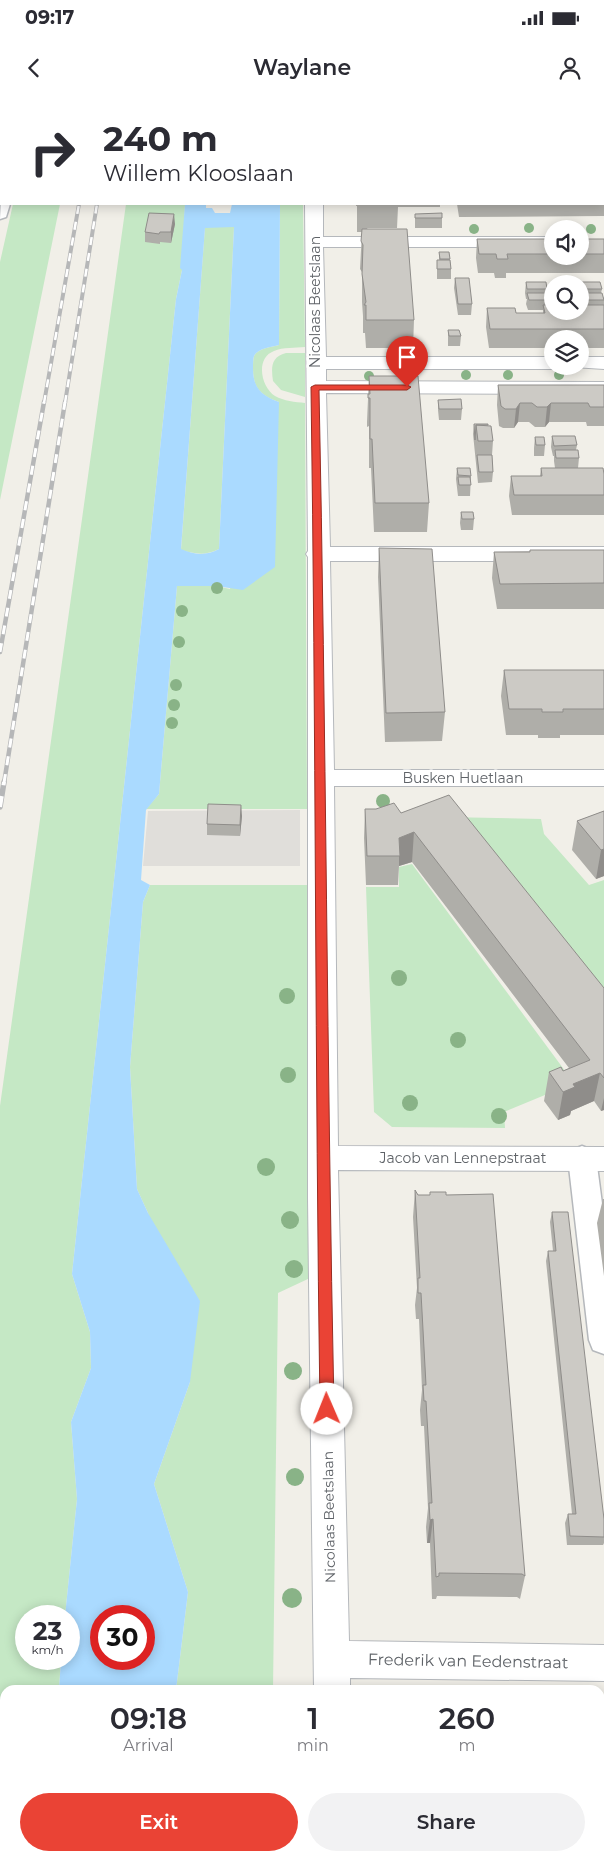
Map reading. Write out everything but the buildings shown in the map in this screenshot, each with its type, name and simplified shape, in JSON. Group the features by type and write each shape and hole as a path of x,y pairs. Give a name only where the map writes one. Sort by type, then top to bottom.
{"street":[{"name":"Nicolaas Beetslaan","path":"314,205 317,554 322,778 323,1158 332,1674"},
{"path":"314,242 544,242"},
{"path":"315,375 544,363"},
{"path":"589,363 604,363"},
{"path":"315,375 604,388"},
{"path":"317,554 604,554"},
{"name":"Busken Huetlaan","path":"322,778 604,778"},
{"name":"Jacob van Lennepstraat","path":"323,1158 593,1158"},
{"name":"Frederik van Eedenstraat","path":"332,1674 604,1662"}],"lane":[{"path":"593,1158 604,1340"}],"shaded area":[{"path":"300,810 300,866 143,866 148,811"}],"green space":[{"path":"13,205 60,205 0,500 0,262"},
{"path":"126,205 185,205 182,270 176,299 72,1274 90,1332 91,1368 71,1422 77,1499 66,1605 15,1605 15,1670 60,1670 59,1685 0,1685 0,1106"},
{"path":"280,205 303,205 305,347 274,351 264,360 262,373 266,386 275,396 305,403 307,809 146,809 159,794 177,586 216,586 230,589 279,402 267,397 256,386 253,375 254,357 256,353 265,348 279,345"},
{"path":"205,227 234,227 219,549 200,554 181,550"},
{"path":"286,353 305,353 305,397 281,390 273,381 273,363 277,357"},
{"path":"445,817 541,819 544,834 589,885 604,880 604,1019"},
{"path":"412,864 574,1083 504,1112 505,1128 392,1127 374,1112 366,887 399,887 399,867"},
{"path":"150,885 309,885 308,1202 310,1278 278,1293 273,1685 177,1685 188,1592 154,1484 190,1382 148,1213 137,1189 130,1067 143,902"}],"water":[{"path":"185,205 206,205 206,208 212,208 215,213 230,213 232,205 280,205 279,345 265,348 256,353 253,365 256,385 262,393 279,402 275,567 243,590 216,586 177,586 159,794 146,810 141,880 150,885 143,902 130,1067 137,1189 148,1213 200,1301 190,1382 154,1484 188,1592 177,1685 59,1685 60,1670 80,1670 80,1605 66,1605 77,1499 71,1422 91,1368 90,1332 72,1274 176,299 182,270 180,268","holes":["234,227 219,549 209,553 191,553 181,549 205,228"]}],"railway":[{"path":"44,403 79,205"},
{"path":"65,403 97,205"},
{"path":"0,652 44,402"},
{"path":"4,783 65,402"},
{"path":"0,807 4,782"}],"route":[{"path":"327,1409 323,1158 322,778 315,387 407,387"}]}
